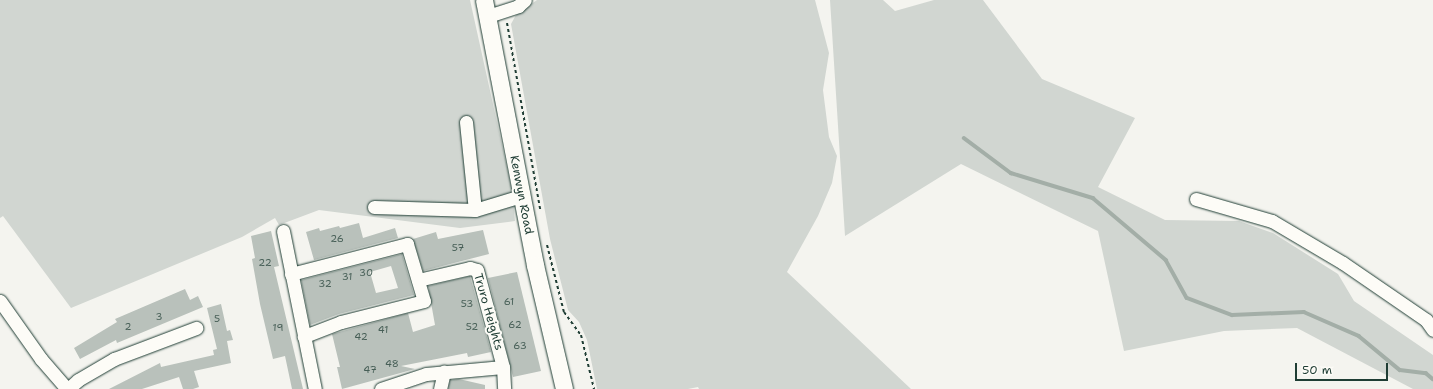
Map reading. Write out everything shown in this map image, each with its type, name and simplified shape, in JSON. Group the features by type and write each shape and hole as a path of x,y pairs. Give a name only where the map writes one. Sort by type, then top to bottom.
{"main road":[{"name":"Kenwyn Road","path":"486,8 521,196 564,389"}],"street":[{"path":"486,8 505,11 525,0"},
{"path":"466,122 475,210"},
{"path":"374,207 475,210 521,196"},
{"path":"1196,199 1272,221 1343,263 1426,320 1433,330"},
{"path":"283,231 290,274 315,389"},
{"path":"290,274 407,244 424,301 341,322 304,336"},
{"name":"Truro Heights","path":"418,280 470,268 477,270 503,367 504,389"},
{"path":"0,301 41,359 68,389 78,380 114,359 196,328"},
{"name":"Truro Heights","path":"381,389 426,374 444,371 503,367"},
{"path":"440,389 444,371"},
{"path":"426,374 433,389"}],"path":[{"path":"505,11 541,210"},
{"path":"546,240 558,293 564,312 582,335 594,389"}],"shaded area":[{"path":"0,0 470,0 512,190 515,221 460,228 319,210 279,225 275,218 242,237 71,308 3,216 0,218"},
{"path":"537,0 815,0 829,53 823,90 829,137 837,156 832,183 818,216 787,272 911,389 699,389 698,387 688,389 597,389 587,340 579,322 568,310 550,239 511,24 516,15"},
{"path":"830,0 883,0 895,11 934,0 983,0 1042,79 1135,118 1098,187 1165,220 1239,221 1273,233 1338,274 1354,301 1433,355 1433,389 1413,389 1297,328 1224,331 1124,351 1098,231 961,164 845,236"}],"building":[{"path":"359,223 363,238 395,228 398,238 314,260 306,232 319,228 320,231"},
{"path":"483,230 489,254 423,271 413,239 436,232 438,239"},
{"path":"271,231 279,266 274,267 303,389 292,389 285,356 273,359 260,304 252,259 255,258 251,236"},
{"path":"402,254 414,295 339,314 310,325 301,280","holes":["391,266 398,288 376,293 370,272"]},
{"path":"517,272 541,371 513,377 488,278"},
{"path":"470,276 491,352 468,357 467,353 401,366 415,369 342,389 337,367 340,367 332,334 408,313 413,332 435,325 428,286"},
{"path":"185,289 190,300 198,296 203,307 117,343 116,340 80,359 74,348 117,322 115,319"},
{"path":"221,304 227,331 230,330 233,340 227,341 231,363 194,371 199,387 193,389 183,389 179,377 142,389 109,389 160,363 161,367 214,355 213,350 217,349 207,308"},
{"path":"459,379 485,385 485,389 448,389 450,380"}],"waterway":[{"path":"964,138 1011,173 1093,198 1166,260 1187,298 1232,315 1304,312 1359,336 1400,370 1426,373 1433,379"}]}
